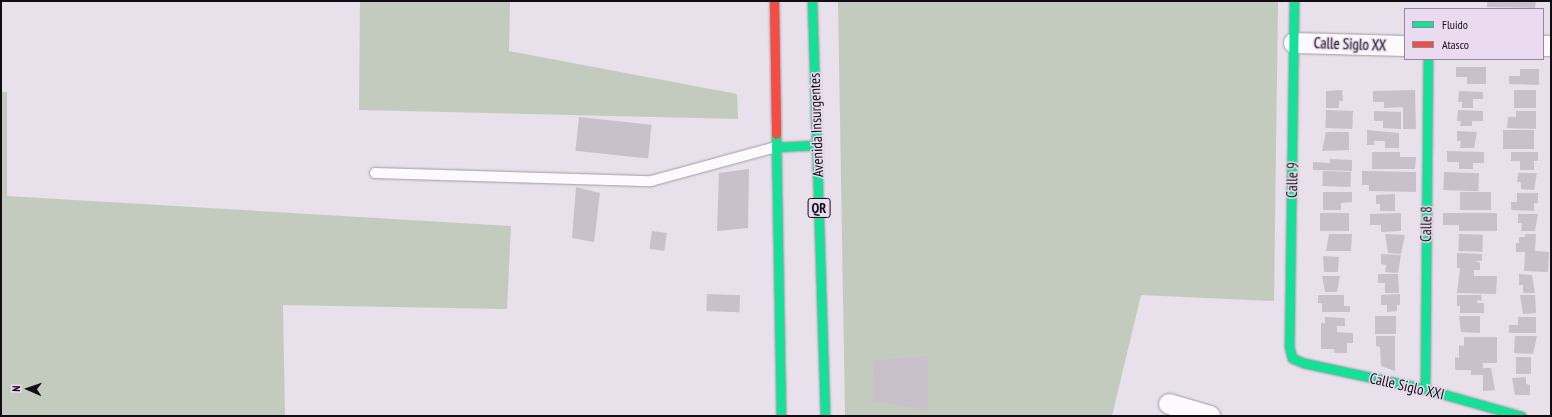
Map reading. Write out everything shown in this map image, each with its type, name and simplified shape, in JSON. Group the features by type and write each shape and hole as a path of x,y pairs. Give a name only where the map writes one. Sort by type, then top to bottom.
{"street":[{"path":"774,1 781,416"},
{"name":"Avenida Insurgentes","path":"812,1 825,416"},
{"name":"Calle 9","path":"1292,358 1289,346 1294,1"},
{"name":"Calle Siglo XX","path":"1294,43 1404,46"},
{"name":"Calle 8","path":"1424,389 1428,60"},
{"path":"776,146 817,145"},
{"name":"Calle Siglo XXI","path":"1292,358 1304,363 1424,389 1521,416"},
{"path":"1169,404 1206,415"}],"lane":[{"path":"375,173 650,181 776,146"}],"shaded area":[{"path":"360,1 510,1 509,51 737,94 738,119 359,110"},
{"path":"838,1 1278,1 1274,301 1141,295 1112,416 845,416"},
{"path":"1,92 7,92 7,196 511,226 507,309 283,305 285,416 1,416"}],"building":[{"path":"1487,1 1536,1 1535,8 1487,7"},
{"path":"1456,67 1486,67 1486,84 1467,84 1467,77 1456,77"},
{"path":"1520,69 1539,69 1539,85 1509,84 1509,76 1520,76"},
{"path":"1342,90 1343,101 1339,101 1339,108 1326,108 1326,91"},
{"path":"1415,90 1416,129 1403,129 1403,107 1384,108 1384,102 1373,102 1373,91"},
{"path":"1514,90 1536,90 1536,108 1514,108"},
{"path":"1459,91 1483,92 1483,99 1473,99 1473,108 1462,108 1462,102 1458,102"},
{"path":"1326,110 1353,111 1352,129 1325,128"},
{"path":"1458,110 1483,111 1483,121 1472,121 1472,126 1460,126 1461,121 1457,121"},
{"path":"1374,111 1401,112 1401,129 1383,128 1383,121 1374,121"},
{"path":"1516,111 1536,111 1536,129 1507,128 1508,117 1516,117"},
{"path":"579,117 652,125 648,158 575,151"},
{"path":"1367,130 1399,133 1399,148 1385,148 1385,141 1374,141 1374,145 1367,145"},
{"path":"1503,130 1534,130 1534,149 1503,149"},
{"path":"1457,131 1477,132 1474,148 1460,148 1461,141 1457,141"},
{"path":"1326,132 1349,132 1349,150 1322,151"},
{"path":"1447,151 1484,152 1484,163 1473,163 1473,169 1459,169 1459,162 1447,162"},
{"path":"1372,152 1400,152 1400,157 1416,157 1415,169 1372,169"},
{"path":"1511,152 1538,152 1538,161 1534,161 1534,170 1520,170 1520,161 1511,161"},
{"path":"1330,159 1352,160 1352,171 1313,170 1313,162 1330,163"},
{"path":"749,169 748,228 717,231 719,173"},
{"path":"1323,171 1351,172 1350,187 1322,186"},
{"path":"1362,171 1416,172 1416,192 1369,191 1369,185 1362,185"},
{"path":"1444,172 1479,173 1478,191 1443,190"},
{"path":"1518,173 1537,173 1534,190 1521,189 1521,182 1517,182"},
{"path":"576,187 600,193 594,242 572,238"},
{"path":"1323,192 1352,192 1352,202 1341,203 1341,210 1323,210"},
{"path":"1460,192 1491,192 1491,210 1460,210"},
{"path":"1517,193 1538,193 1538,203 1534,203 1534,211 1511,210 1511,202 1517,202"},
{"path":"1395,194 1395,211 1380,211 1380,204 1376,204 1376,195"},
{"path":"1320,213 1349,213 1349,231 1320,231"},
{"path":"1401,213 1401,231 1381,232 1381,225 1370,225 1370,214"},
{"path":"1443,213 1497,213 1497,231 1459,231 1459,225 1443,225"},
{"path":"1518,214 1538,214 1535,231 1521,231 1522,223 1518,223"},
{"path":"652,231 667,233 664,251 649,249"},
{"path":"1329,234 1352,234 1351,251 1326,251"},
{"path":"1385,234 1405,235 1401,254 1388,253"},
{"path":"1459,234 1483,235 1482,252 1458,251"},
{"path":"1525,234 1536,234 1535,251 1549,252 1548,272 1524,271 1525,252 1516,252 1516,243 1519,243 1519,237 1525,237"},
{"path":"1457,253 1482,254 1482,261 1475,261 1480,263 1480,270 1474,270 1474,276 1497,276 1496,294 1457,293 1460,268 1457,268"},
{"path":"1381,254 1401,255 1398,273 1385,272 1386,265 1381,264"},
{"path":"1323,256 1339,257 1338,272 1324,272"},
{"path":"1378,274 1398,274 1399,293 1385,293 1385,283 1378,283"},
{"path":"1519,274 1532,275 1535,293 1523,293 1523,285 1519,285"},
{"path":"1322,276 1340,276 1337,292 1325,292"},
{"path":"707,294 740,295 739,312 706,311"},
{"path":"1400,294 1400,305 1397,305 1397,311 1387,312 1387,305 1381,305 1381,295"},
{"path":"1318,295 1344,295 1344,306 1350,306 1350,312 1322,312 1322,303 1318,303"},
{"path":"1457,295 1481,295 1482,301 1478,300 1477,303 1484,303 1484,313 1460,313 1460,306 1457,306"},
{"path":"1520,295 1535,295 1536,313 1523,314"},
{"path":"1375,316 1396,316 1396,334 1375,334"},
{"path":"1459,316 1480,316 1480,333 1461,332"},
{"path":"1325,317 1345,318 1345,326 1337,326 1337,332 1353,333 1353,343 1347,343 1347,353 1334,353 1334,349 1321,349 1321,323 1325,323"},
{"path":"1518,317 1536,317 1536,333 1509,333 1509,325 1518,325"},
{"path":"1376,336 1395,336 1395,371 1381,366 1380,347 1376,346"},
{"path":"1515,336 1537,336 1533,354 1514,353"},
{"path":"1464,337 1497,337 1497,363 1483,363 1483,368 1491,368 1495,390 1483,391 1483,375 1471,375 1471,370 1455,370 1455,357 1459,358 1459,345 1464,346"},
{"path":"928,356 928,410 874,401 873,361"},
{"path":"1516,357 1531,357 1531,374 1516,374"},
{"path":"1526,377 1526,384 1530,385 1530,395 1515,395 1512,378"}],"traffic: fast":[{"path":"812,1 825,416"},
{"path":"1294,1 1289,346 1292,358 1304,363 1425,389 1521,416"},
{"path":"1425,389 1428,60"},
{"path":"776,134 781,416"},
{"path":"776,147 817,145"}],"traffic: jam":[{"path":"774,1 776,134"}]}
